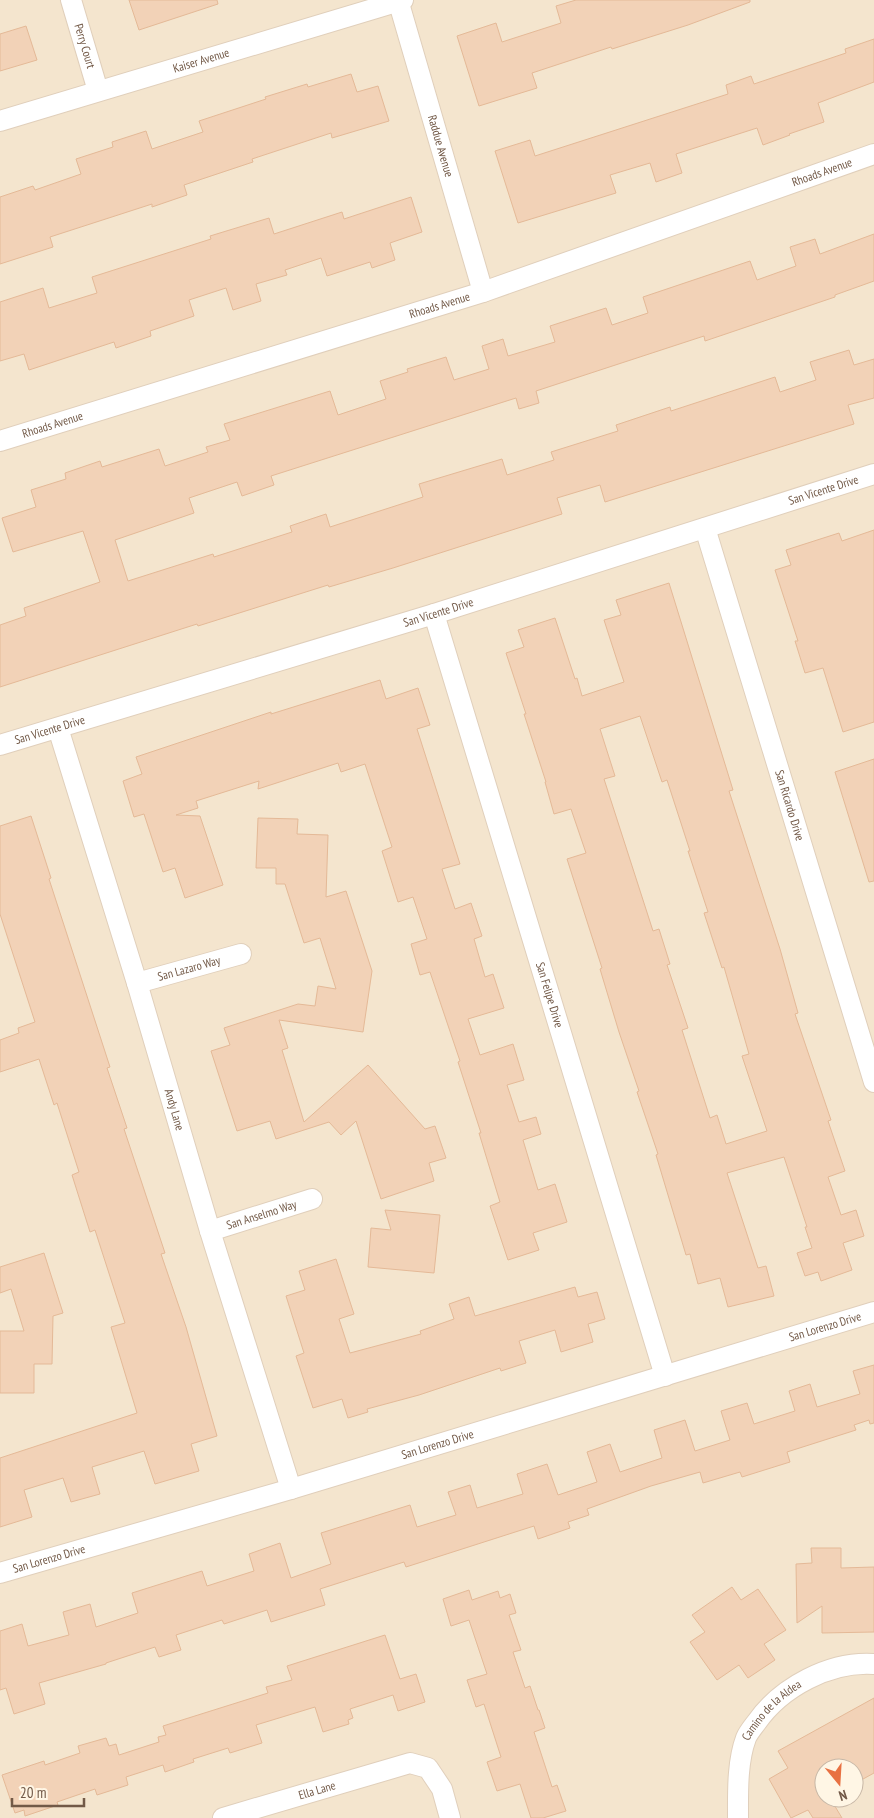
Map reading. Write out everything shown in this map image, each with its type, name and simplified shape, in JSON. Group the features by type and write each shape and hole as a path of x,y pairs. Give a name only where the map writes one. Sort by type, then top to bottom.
{"street":[{"name":"Perry Court","path":"70,0 98,90"},
{"name":"Kaiser Avenue","path":"0,121 400,0"},
{"name":"Raddue Avenue","path":"400,0 483,292"},
{"name":"Rhoads Avenue","path":"0,441 483,292 874,154"},
{"name":"San Vicente Drive","path":"0,746 434,614 874,474"},
{"name":"San Ricardo Drive","path":"705,528 874,1082"},
{"name":"San Felipe Drive","path":"434,614 665,1376"},
{"name":"Andy Lane","path":"58,728 137,983 210,1231 291,1489"},
{"name":"San Lazaro Way","path":"137,983 241,954"},
{"name":"San Anselmo Way","path":"210,1231 312,1199"},
{"name":"San Lorenzo Drive","path":"0,1573 291,1489 874,1312"},
{"name":"Camino de la Aldea","path":"738,1818 738,1780 746,1738 764,1710 796,1684 835,1668 864,1663 874,1664"},
{"name":"Ella Lane","path":"223,1818 410,1763 428,1768 442,1789 450,1818"}],"shaded area":[{"path":"0,0 874,0 874,1818 0,1818"}],"building":[{"path":"129,0 217,0 218,4 139,30"},
{"path":"576,0 750,0 750,2 688,25 612,49 611,47 532,73 537,88 479,106 457,36 496,23 502,42 561,23 556,6"},
{"path":"26,26 37,60 0,71 0,34"},
{"path":"874,39 874,82 818,103 824,122 763,145 757,128 676,154 682,173 656,182 650,163 610,175 616,193 518,223 495,151 530,140 535,156 728,94 726,85 751,76 754,84 846,53 845,49"},
{"path":"351,74 357,92 378,86 389,121 332,138 331,133 252,159 253,162 184,185 187,195 152,207 152,204 50,237 53,247 0,264 0,197 33,186 35,190 81,174 76,159 113,147 112,142 146,131 152,149 203,132 199,121 307,84 308,87"},
{"path":"411,197 422,232 390,243 395,260 372,268 370,262 327,276 321,258 285,270 287,275 256,284 261,301 233,310 226,288 189,300 194,316 150,331 151,336 116,348 114,342 29,370 24,354 0,361 0,302 43,288 49,308 97,293 92,277 211,239 210,236 269,218 274,234 342,212 344,219"},
{"path":"874,234 874,281 835,295 835,297 705,341 704,336 536,391 539,403 519,409 516,398 271,476 274,485 242,496 237,482 189,498 194,513 115,540 128,581 213,554 214,557 292,532 290,526 326,514 330,527 423,497 419,484 502,459 507,475 554,460 551,452 618,431 616,425 670,407 671,411 775,377 780,392 816,380 810,362 849,350 854,365 874,359 874,398 848,405 854,424 605,502 600,485 557,498 562,514 393,568 329,587 328,585 198,626 197,624 0,687 0,625 26,616 24,608 100,582 83,531 13,552 2,518 36,507 31,490 66,479 65,473 100,461 102,467 159,449 165,466 208,452 206,447 230,440 224,424 330,391 338,415 386,399 380,381 408,372 407,369 446,357 454,380 489,369 482,346 503,339 508,356 555,342 550,326 606,308 612,325 648,313 643,297 750,261 757,280 796,266 790,247 815,239 820,254"},
{"path":"874,530 874,722 843,732 823,668 805,673 795,641 798,641 775,570 791,565 786,550 839,533 842,541"},
{"path":"669,583 733,790 729,791 780,949 798,1013 795,1014 831,1120 828,1121 845,1171 828,1177 841,1215 856,1210 864,1236 843,1243 852,1270 821,1281 818,1272 805,1276 797,1253 812,1248 784,1157 727,1173 758,1268 766,1266 774,1296 728,1307 720,1278 698,1284 690,1254 686,1255 656,1155 658,1154 637,1092 639,1091 619,1032 600,969 602,968 567,859 586,853 571,809 554,814 546,782 524,714 526,714 506,653 524,647 518,630 555,618 582,696 624,682 604,620 621,615 616,600","holes":["640,716 662,782 667,780 690,851 688,851 708,912 704,913 722,968 724,967 749,1054 742,1056 767,1131 726,1144 717,1115 710,1118 682,1030 688,1028 667,965 670,964 659,929 653,931 604,779 615,776 600,729"]},
{"path":"380,680 386,699 418,688 430,725 417,729 460,864 442,869 455,909 471,903 482,936 474,939 485,977 493,974 504,1008 468,1019 480,1055 513,1044 524,1080 507,1085 519,1122 536,1117 541,1134 523,1140 538,1190 555,1184 567,1222 533,1233 539,1250 508,1260 490,1206 500,1202 479,1133 481,1133 458,1062 460,1061 430,972 420,975 411,944 427,939 413,897 398,902 382,851 392,847 365,764 341,772 338,763 258,789 259,781 196,801 198,808 176,815 200,816 223,885 185,898 175,868 163,872 144,814 134,817 123,781 142,774 136,757 271,712 271,714"},
{"path":"874,759 874,881 869,882 835,772"},
{"path":"31,816 51,878 49,879 110,1067 107,1068 127,1128 124,1129 165,1253 161,1254 186,1327 217,1436 191,1444 199,1471 155,1484 144,1451 92,1467 100,1494 71,1502 63,1478 24,1490 32,1517 0,1527 0,1458 137,1413 111,1327 125,1323 95,1230 90,1232 72,1175 79,1172 57,1103 54,1105 39,1059 0,1072 0,1040 19,1033 18,1028 35,1022 0,914 0,826"},
{"path":"258,818 298,819 297,834 328,835 326,897 346,891 372,971 363,1032 279,1020 288,1048 282,1050 304,1122 368,1065 425,1129 435,1126 446,1158 429,1163 434,1181 381,1199 356,1121 341,1135 329,1122 276,1139 270,1121 237,1131 211,1051 230,1045 224,1028 298,1004 315,1006 318,986 336,989 320,938 304,943 285,884 276,884 276,868 256,868"},
{"path":"385,1210 440,1215 434,1273 368,1267 371,1228 391,1230"},
{"path":"44,1253 63,1313 53,1316 52,1364 34,1364 34,1393 0,1393 0,1331 24,1331 11,1289 0,1293 0,1267"},
{"path":"336,1259 354,1314 339,1319 350,1353 421,1334 420,1331 454,1319 449,1304 469,1297 475,1316 575,1287 578,1297 597,1292 605,1319 588,1324 593,1342 561,1352 555,1330 519,1341 526,1363 501,1371 500,1368 419,1395 367,1409 368,1412 348,1418 342,1399 313,1408 296,1356 304,1353 286,1296 305,1290 299,1271"},
{"path":"874,1365 874,1423 870,1424 869,1420 854,1425 856,1430 787,1452 790,1462 742,1477 740,1472 703,1483 700,1472 651,1486 587,1509 589,1515 568,1522 570,1528 538,1539 534,1526 406,1567 404,1562 320,1589 325,1605 271,1622 267,1610 224,1624 222,1620 176,1635 181,1650 159,1657 155,1647 106,1664 39,1683 45,1704 14,1714 6,1688 0,1690 0,1631 22,1624 28,1646 69,1635 63,1612 90,1604 96,1627 138,1613 132,1593 202,1571 207,1586 254,1571 249,1554 280,1543 291,1578 331,1564 321,1533 410,1505 417,1527 456,1515 448,1492 470,1485 477,1508 523,1494 517,1474 547,1464 558,1495 597,1482 587,1452 610,1444 620,1472 662,1458 654,1430 685,1420 695,1451 730,1440 721,1411 747,1403 754,1424 795,1411 789,1391 810,1384 817,1407 860,1394 853,1371"},
{"path":"811,1548 841,1548 841,1568 874,1567 874,1632 822,1633 822,1606 797,1623 796,1564 812,1563"},
{"path":"732,1587 741,1600 758,1589 786,1630 764,1644 775,1660 748,1678 739,1665 717,1680 690,1642 705,1632 692,1615"},
{"path":"469,1590 472,1600 498,1591 500,1598 510,1594 516,1613 509,1615 521,1650 513,1652 525,1688 530,1686 545,1728 534,1732 552,1787 557,1785 566,1811 543,1818 531,1818 520,1784 497,1791 487,1762 501,1757 484,1704 476,1707 467,1680 487,1674 469,1620 451,1626 443,1599"},
{"path":"385,1635 400,1679 416,1674 425,1702 398,1711 393,1695 350,1709 353,1718 348,1720 349,1724 323,1732 315,1707 256,1725 262,1743 230,1753 228,1748 193,1759 194,1762 165,1772 163,1765 126,1777 128,1785 97,1795 95,1789 57,1802 58,1805 25,1816 24,1810 15,1813 2,1775 44,1761 45,1765 80,1753 78,1746 106,1738 109,1746 116,1744 119,1755 159,1742 158,1737 166,1735 163,1726 268,1693 266,1687 292,1680 287,1666"},
{"path":"874,1698 874,1773 864,1778 864,1758 814,1758 814,1808 836,1808 842,1818 813,1818 808,1810 791,1818 769,1779 788,1768 778,1751"}]}
